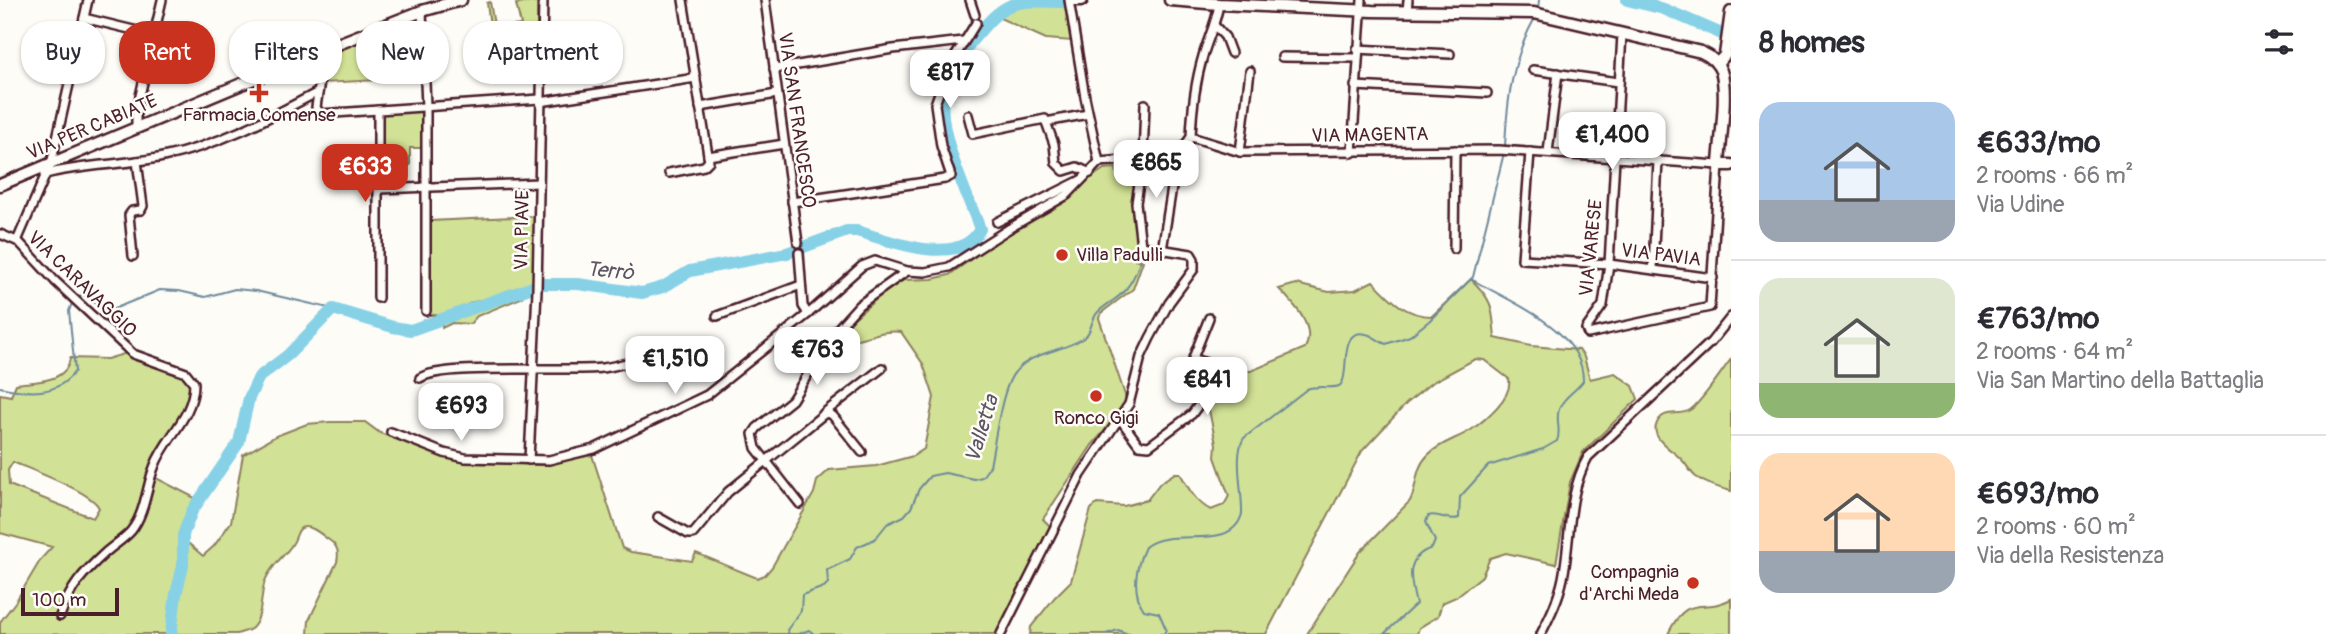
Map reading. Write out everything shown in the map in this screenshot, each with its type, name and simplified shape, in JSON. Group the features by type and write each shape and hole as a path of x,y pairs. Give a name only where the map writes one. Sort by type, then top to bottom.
{"street":[{"path":"17,241 51,164 88,0"},
{"path":"157,21 162,0"},
{"name":"VIA PER CABIATE","path":"342,41 393,21 461,0"},
{"name":"VIA PIAVE","path":"529,460 537,290 543,0"},
{"path":"669,173 708,163 683,0"},
{"name":"VIA SAN FRANCESCO","path":"765,0 797,243"},
{"path":"792,202 951,176 939,137 935,103 948,68 975,19 970,0"},
{"path":"1082,0 1070,0 1088,114 1099,162"},
{"path":"1170,0 1408,6 1536,13 1701,52 1711,57 1717,64 1727,92 1719,165 1713,278"},
{"path":"1162,250 1177,156 1191,137 1192,107 1203,55 1223,3"},
{"path":"1352,153 1362,5"},
{"path":"422,11 426,106 426,311"},
{"path":"1717,64 1725,55 1731,12"},
{"path":"83,18 119,27"},
{"path":"1215,26 1224,37 1231,53"},
{"name":"VIA VARESE","path":"1622,34 1609,264 1602,305 1586,329 1588,334 1710,307 1713,278"},
{"path":"774,69 893,49 963,41"},
{"path":"1282,57 1450,54"},
{"path":"1533,70 1618,82"},
{"path":"1240,152 1250,71"},
{"path":"1548,152 1558,73"},
{"path":"319,84 316,109 320,114 540,101 696,78"},
{"path":"136,127 136,113 143,84"},
{"name":"VIA PER CABIATE","path":"0,186 239,84"},
{"path":"1356,86 1487,93"},
{"path":"45,174 75,167 168,156 214,141 273,116 318,92"},
{"path":"700,107 777,94"},
{"path":"1001,634 1081,475 1129,404 1141,357 1150,338 1169,303 1194,269 1191,254 1141,246 1136,203 1143,158 1145,104"},
{"path":"378,110 378,298"},
{"path":"1046,122 1088,114"},
{"path":"968,115 973,134 1045,118 1054,144 1056,163 1063,171 1077,167 1090,173"},
{"name":"VIA MAGENTA","path":"1191,137 1240,152 1503,150 1719,165"},
{"path":"708,156 784,144"},
{"path":"1454,249 1455,149"},
{"name":"VIA PAVIA","path":"1530,152 1522,259 1609,264 1713,278"},
{"path":"391,432 455,456 556,460 589,451 699,400 868,263 882,262 907,271 934,272 952,265 1067,195 1099,162 1177,156"},
{"path":"1653,269 1658,160"},
{"path":"133,256 129,215 132,211 141,210 143,206 137,161"},
{"path":"1719,165 1731,165"},
{"path":"997,222 1081,180"},
{"path":"379,188 539,183"},
{"name":"VIA CARAVAGGIO","path":"0,234 17,241 132,354 188,374 193,380 194,387 182,422 156,461 143,507 135,524 127,535 79,578 70,590 60,617"},
{"path":"799,253 804,307 808,314"},
{"path":"800,504 753,442 756,430 792,400 832,335 859,305 907,271"},
{"path":"717,316 801,285"},
{"path":"1541,634 1557,601 1563,579 1577,482 1588,457 1711,342 1731,317"},
{"path":"1120,419 1139,445 1149,446 1192,414 1200,403 1220,391 1228,375 1226,370 1193,358 1209,318"},
{"path":"420,378 430,373 445,371 612,366 670,349"},
{"path":"658,517 688,534 694,534 728,492 881,368"},
{"path":"824,414 832,415 862,452"}],"green space":[{"path":"490,2 493,21 489,21 487,3"},
{"path":"1016,2 1065,3 1072,41 1046,39 993,15"},
{"path":"537,3 537,21 520,21 516,4"},
{"path":"356,41 356,81 342,82 342,47"},
{"path":"381,112 422,112 422,148 410,148 410,165 382,165"},
{"path":"1141,165 1139,236 1134,259 1143,261 1133,289 1101,313 1099,318 1127,401 1092,445 1043,519 1051,527 1050,542 1003,634 308,634 309,620 338,555 332,542 315,530 302,527 290,548 268,575 256,624 247,631 237,634 0,634 0,622 41,559 52,547 0,533 0,394 11,396 16,384 57,376 68,366 70,358 107,359 127,353 136,360 186,377 190,387 184,412 158,453 150,475 195,498 181,530 188,543 203,556 214,546 231,522 243,455 276,436 307,424 365,422 380,433 457,461 542,465 592,455 622,548 631,552 692,561 696,553 757,578 765,575 814,493 817,481 829,470 876,466 913,456 924,449 934,397 923,364 901,332 882,333 848,341 844,327 889,288 904,280 949,275 1016,227 1071,196 1086,181 1104,169 1116,168 1117,174 1128,173 1128,167","holes":["13,462 85,495 99,508 93,518 9,485 8,470"]},
{"path":"534,216 533,285 471,303 448,315 429,315 430,221"},
{"path":"1471,279 1488,300 1495,338 1531,346 1579,350 1584,357 1590,379 1615,373 1633,386 1638,399 1583,452 1570,482 1556,564 1506,553 1490,558 1482,576 1456,597 1442,603 1438,616 1419,628 1417,634 1307,634 1360,552 1410,501 1418,471 1428,455 1437,447 1471,430 1490,414 1507,393 1509,379 1484,360 1475,359 1431,383 1406,404 1362,451 1266,634 1030,634 1031,627 1071,581 1091,509 1097,504 1124,506 1147,500 1160,483 1175,473 1180,473 1193,494 1206,507 1211,510 1224,505 1229,496 1215,457 1216,444 1207,400 1228,381 1231,371 1251,371 1305,348 1308,340 1306,324 1297,308 1279,289 1296,284 1329,292 1355,290 1373,281 1407,310 1432,316"},
{"path":"528,290 521,298 477,316 470,324 452,323 442,328 442,321"},
{"path":"1731,359 1731,491 1696,477 1682,460 1663,444 1655,429 1660,418 1686,412 1695,406"},
{"path":"1731,599 1731,634 1668,634 1682,613 1689,608"}],"waterway":[{"path":"1538,9 1539,0"},
{"path":"1627,0 1664,9 1731,38"},
{"name":"Terrò","path":"171,634 183,566 183,535 192,511 239,442 249,398 259,377 288,355 333,309 411,330 541,284 578,284 642,293 663,287 690,271 787,253 847,231 857,231 923,249 957,248 970,241 980,229 954,162 944,125 944,95 952,74 971,42 1001,10 1020,3 1066,2"},
{"path":"1505,147 1512,80 1521,49 1535,18"},
{"path":"1164,634 1166,629 1159,613 1144,610 1137,595 1137,570 1145,547 1170,538 1213,536 1226,533 1236,526 1242,514 1239,454 1244,438 1307,389 1339,386 1343,381 1351,338 1357,334 1369,335 1386,344 1410,336 1473,277 1504,153"},
{"name":"Valletta","path":"789,634 787,630 801,611 802,595 824,587 828,583 827,570 850,559 857,547 875,539 887,524 904,516 911,508 919,489 930,476 945,473 974,479 982,477 990,466 1002,403 1015,372 1029,360 1086,336 1098,312 1127,288 1141,259"},
{"path":"1384,634 1416,604 1411,578 1413,563 1423,552 1432,548 1435,541 1426,522 1428,516 1459,518 1460,497 1488,466 1543,449 1557,441 1560,407 1583,381 1580,363 1558,332 1524,308 1473,280"},
{"path":"76,298 83,294 101,308 111,310 160,290 205,297 235,289 256,291 333,309"},
{"path":"0,387 41,391 59,385 75,371 69,311 72,303"},
{"name":"Valletta","path":"799,634 809,630 814,634"},
{"path":"1106,634 1118,630 1128,634"}],"place":[{"name":"Farmacia Comense","path":"259,93"},
{"name":"Villa Padulli","path":"1062,255"},
{"name":"Ronco Gigi","path":"1096,396"},
{"name":"Compagnia d'Archi Meda","path":"1693,583"}]}
